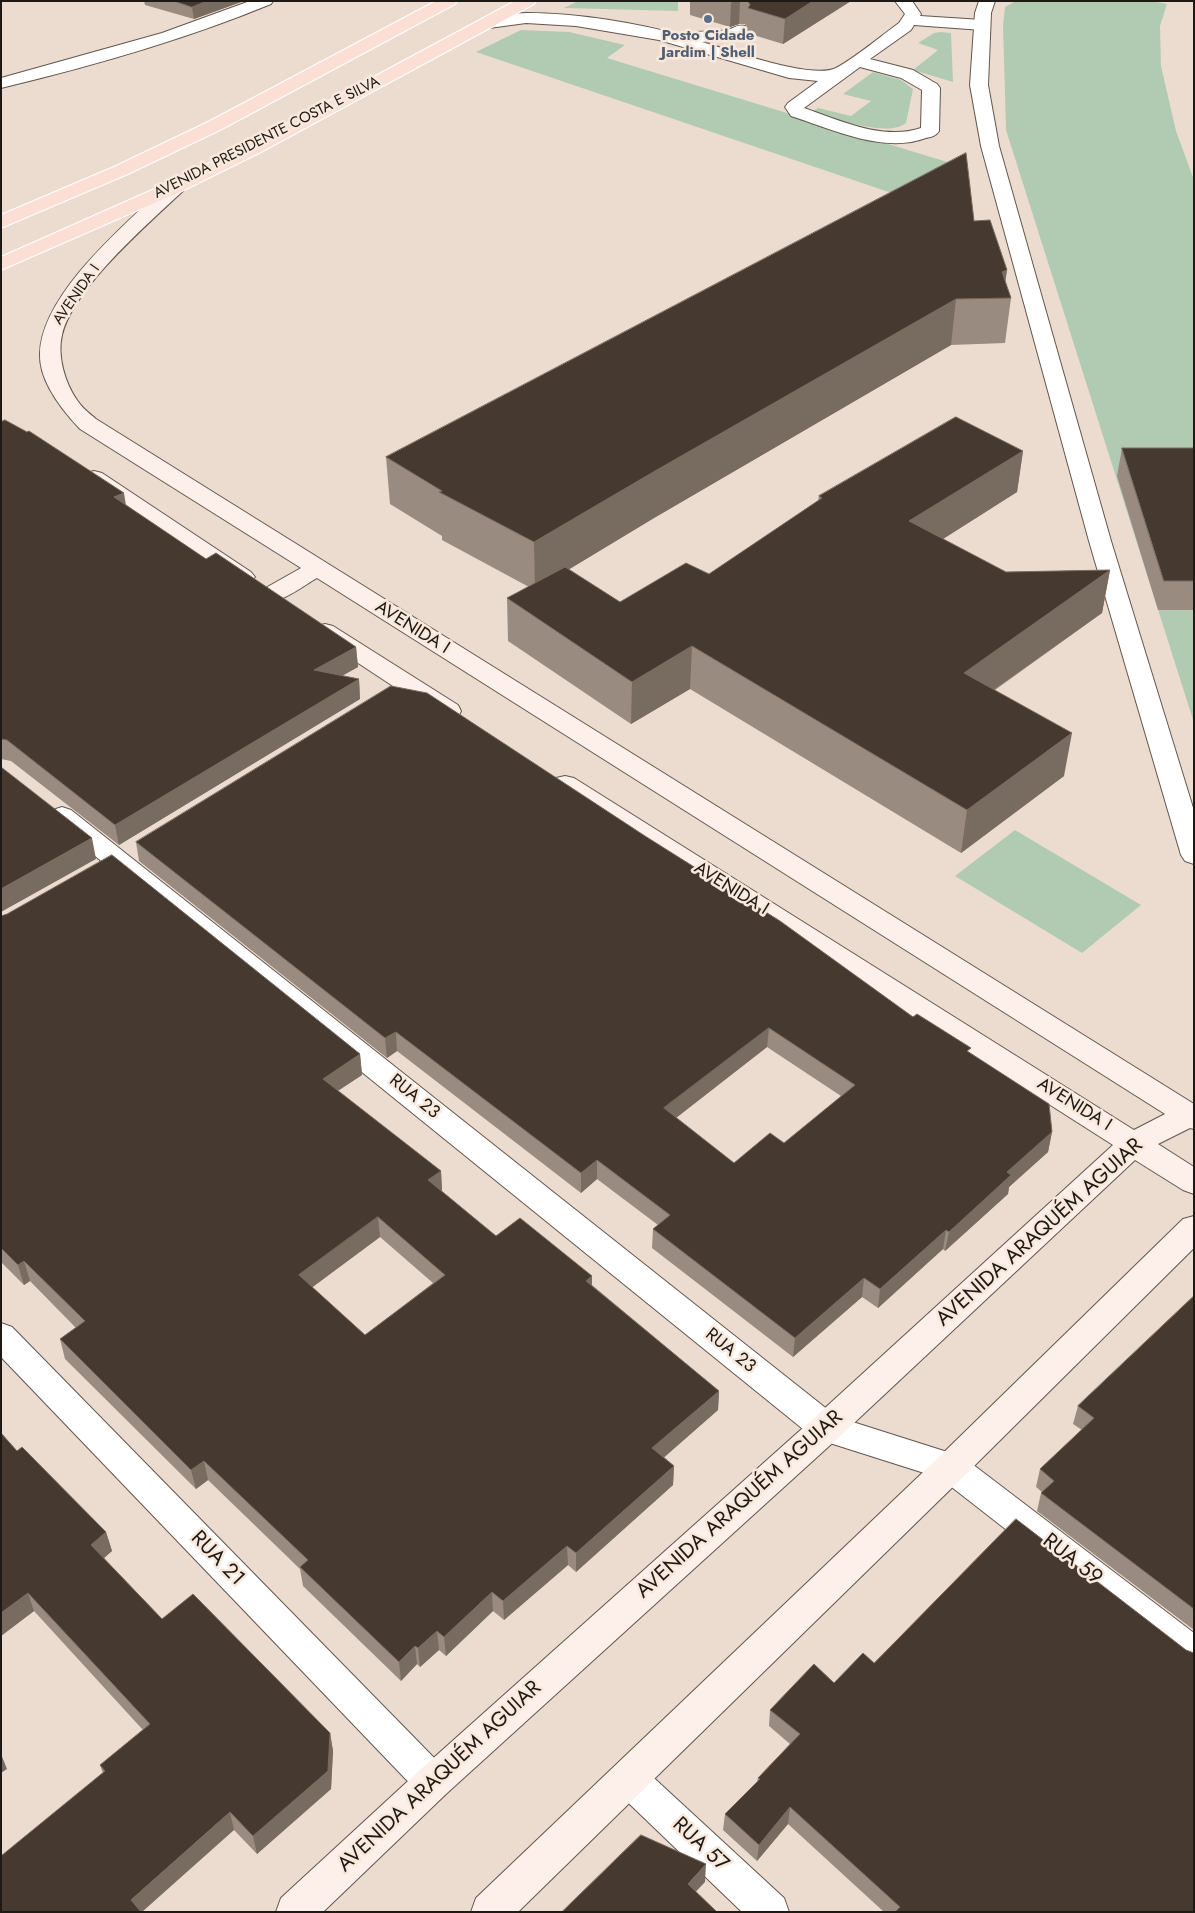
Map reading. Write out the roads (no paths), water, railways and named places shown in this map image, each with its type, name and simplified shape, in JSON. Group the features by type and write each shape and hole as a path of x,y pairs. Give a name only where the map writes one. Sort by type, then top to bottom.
{"main road":[{"name":"AVENIDA PRESIDENTE COSTA E SILVA","path":"1,222 122,170 216,125 449,1"},
{"name":"AVENIDA PRESIDENTE COSTA E SILVA","path":"1,264 177,186 256,148 528,1"}],"street":[{"path":"1,83 172,36 228,17 265,1"},
{"path":"857,61 907,74 930,88 930,131 921,136 902,138 857,131 796,112 794,107 801,100 905,26 913,14 903,1"},
{"path":"987,1 983,13 979,85 990,146 1100,541 1194,855"},
{"path":"489,22 526,18 576,21 661,35 708,38 732,35 740,30"},
{"path":"909,20 982,25"},
{"path":"661,35 794,74 814,76 840,73"},
{"name":"AVENIDA I","path":"177,186 90,272 69,301 53,329 50,355 66,400 88,424 317,569 1192,1114"},
{"path":"72,463 270,595 473,726"},
{"path":"270,595 317,569"},
{"path":"380,700 406,684"},
{"name":"AVENIDA I","path":"548,774 1194,1182"},
{"name":"RUA 23","path":"40,799 126,854 826,1428"},
{"path":"93,874 126,854"},
{"name":"AVENIDA ARAQUÉM AGUIAR","path":"295,1912 433,1782 826,1428 1134,1143 1192,1114"},
{"path":"490,1912 951,1467 1194,1228"},
{"name":"RUA 21","path":"1,1336 433,1782"},
{"path":"826,1428 951,1467"},
{"name":"RUA 59","path":"951,1467 1194,1654"},
{"name":"RUA 57","path":"629,1779 770,1912"}],"place":[{"name":"Posto Cidade Jardim | Shell","path":"708,19"}]}
